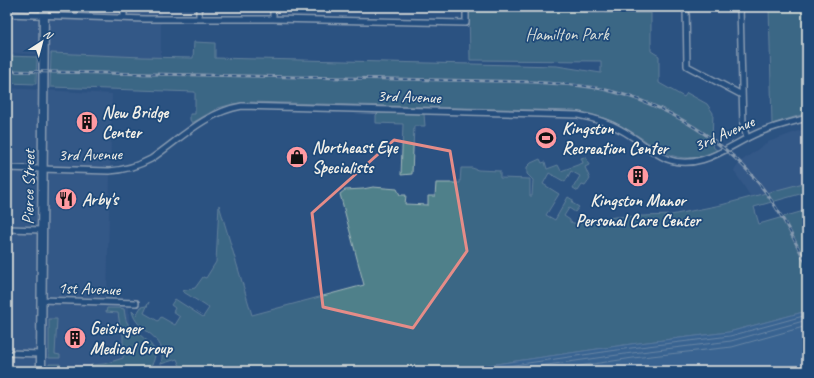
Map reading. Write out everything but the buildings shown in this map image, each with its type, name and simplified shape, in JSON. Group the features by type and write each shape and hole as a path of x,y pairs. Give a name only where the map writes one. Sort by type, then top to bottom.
{"main road":[{"name":"Pierce Street","path":"40,370 44,11"}],"street":[{"path":"124,7 124,18"},
{"path":"199,7 199,19"},
{"path":"273,7 273,19"},
{"path":"7,14 44,11 124,18 466,23 466,7"},
{"path":"686,7 687,66 742,95"},
{"path":"740,7 743,126 748,138"},
{"name":"3rd Avenue","path":"7,168 109,171 131,167 151,159 216,113 234,107 252,105 578,116 594,119 616,127 656,153 667,158 688,163 709,158 766,130 807,118"},
{"path":"7,229 42,230"},
{"name":"1st Avenue","path":"41,300 136,303"},
{"path":"7,353 41,354"}],"highlighted area":[{"path":"394,140 450,151 467,251 413,328 323,307 312,213"}],"shaded area":[{"path":"50,7 161,7 161,60 7,53 7,18 50,20"},
{"path":"7,88 112,94 107,296 108,301 129,302 129,356 83,371 7,371"},
{"path":"807,128 807,182 751,197 734,171 740,162 768,142"}],"green space":[{"name":"Hamilton Park","path":"469,7 584,7 584,13 651,13 651,51 659,56 659,83 684,97 687,93 707,104 713,113 712,143 714,148 717,150 702,156 689,158 677,157 667,154 636,134 611,121 574,111 250,102 218,108 192,123 190,120 190,114 195,114 195,92 50,87 51,53 193,58 194,42 215,43 215,58 557,66 601,73 601,61 470,60"},
{"path":"769,7 807,7 807,113 772,124"},
{"path":"7,56 37,57 36,84 7,83"},
{"path":"378,113 424,114 425,126 414,126 412,174 401,175 403,124 376,123 376,115"},
{"path":"584,157 587,159 589,165 585,167 590,179 585,186 582,185 578,191 573,188 580,176 571,171 565,182 549,173 543,184 559,194 546,215 555,220 568,197 573,200 572,203 579,207 575,212 569,208 564,216 570,220 570,222 577,224 615,217 671,215 721,205 807,182 807,192 754,207 759,224 807,210 807,311 729,332 631,344 449,371 182,371 177,359 161,364 162,354 160,346 151,334 139,325 132,311 136,315 141,307 146,306 149,302 144,313 158,321 161,317 175,325 180,317 173,312 175,308 171,305 175,299 203,317 209,308 182,291 195,288 203,277 206,278 216,262 219,205 252,315 364,285 340,194 345,190 373,187 397,189 400,195 406,195 405,204 428,205 428,196 435,196 436,183 460,183 461,168 472,168 478,170 500,171 500,178 530,179 530,196 532,196 533,180 527,174 527,167 531,163 540,159 542,163 545,162 547,169 558,165 561,171 583,163 581,158"},
{"path":"107,308 124,309 128,324 153,347 155,352 151,366 137,371 49,371 49,364 60,364 60,368 91,368 91,365 104,364 123,358 123,327 120,326 118,313 106,312"},
{"path":"49,319 57,319 55,354 60,355 60,358 49,358"}],"water":[{"path":"807,311 807,371 449,371 631,344 729,332"}],"railway":[{"path":"7,71 533,82 576,85 602,89 626,95 672,114 715,141 734,157 752,175 773,202 807,265"}],"place":[{"name":"New Bridge Center","path":"87,122"},
{"name":"Kingston Recreation Center","path":"546,138"},
{"name":"Northeast Eye Specialists","path":"297,157"},
{"name":"Kingston Manor Personal Care Center","path":"638,176"},
{"name":"Arby's","path":"66,199"},
{"name":"Geisinger Medical Group","path":"75,338"}]}
